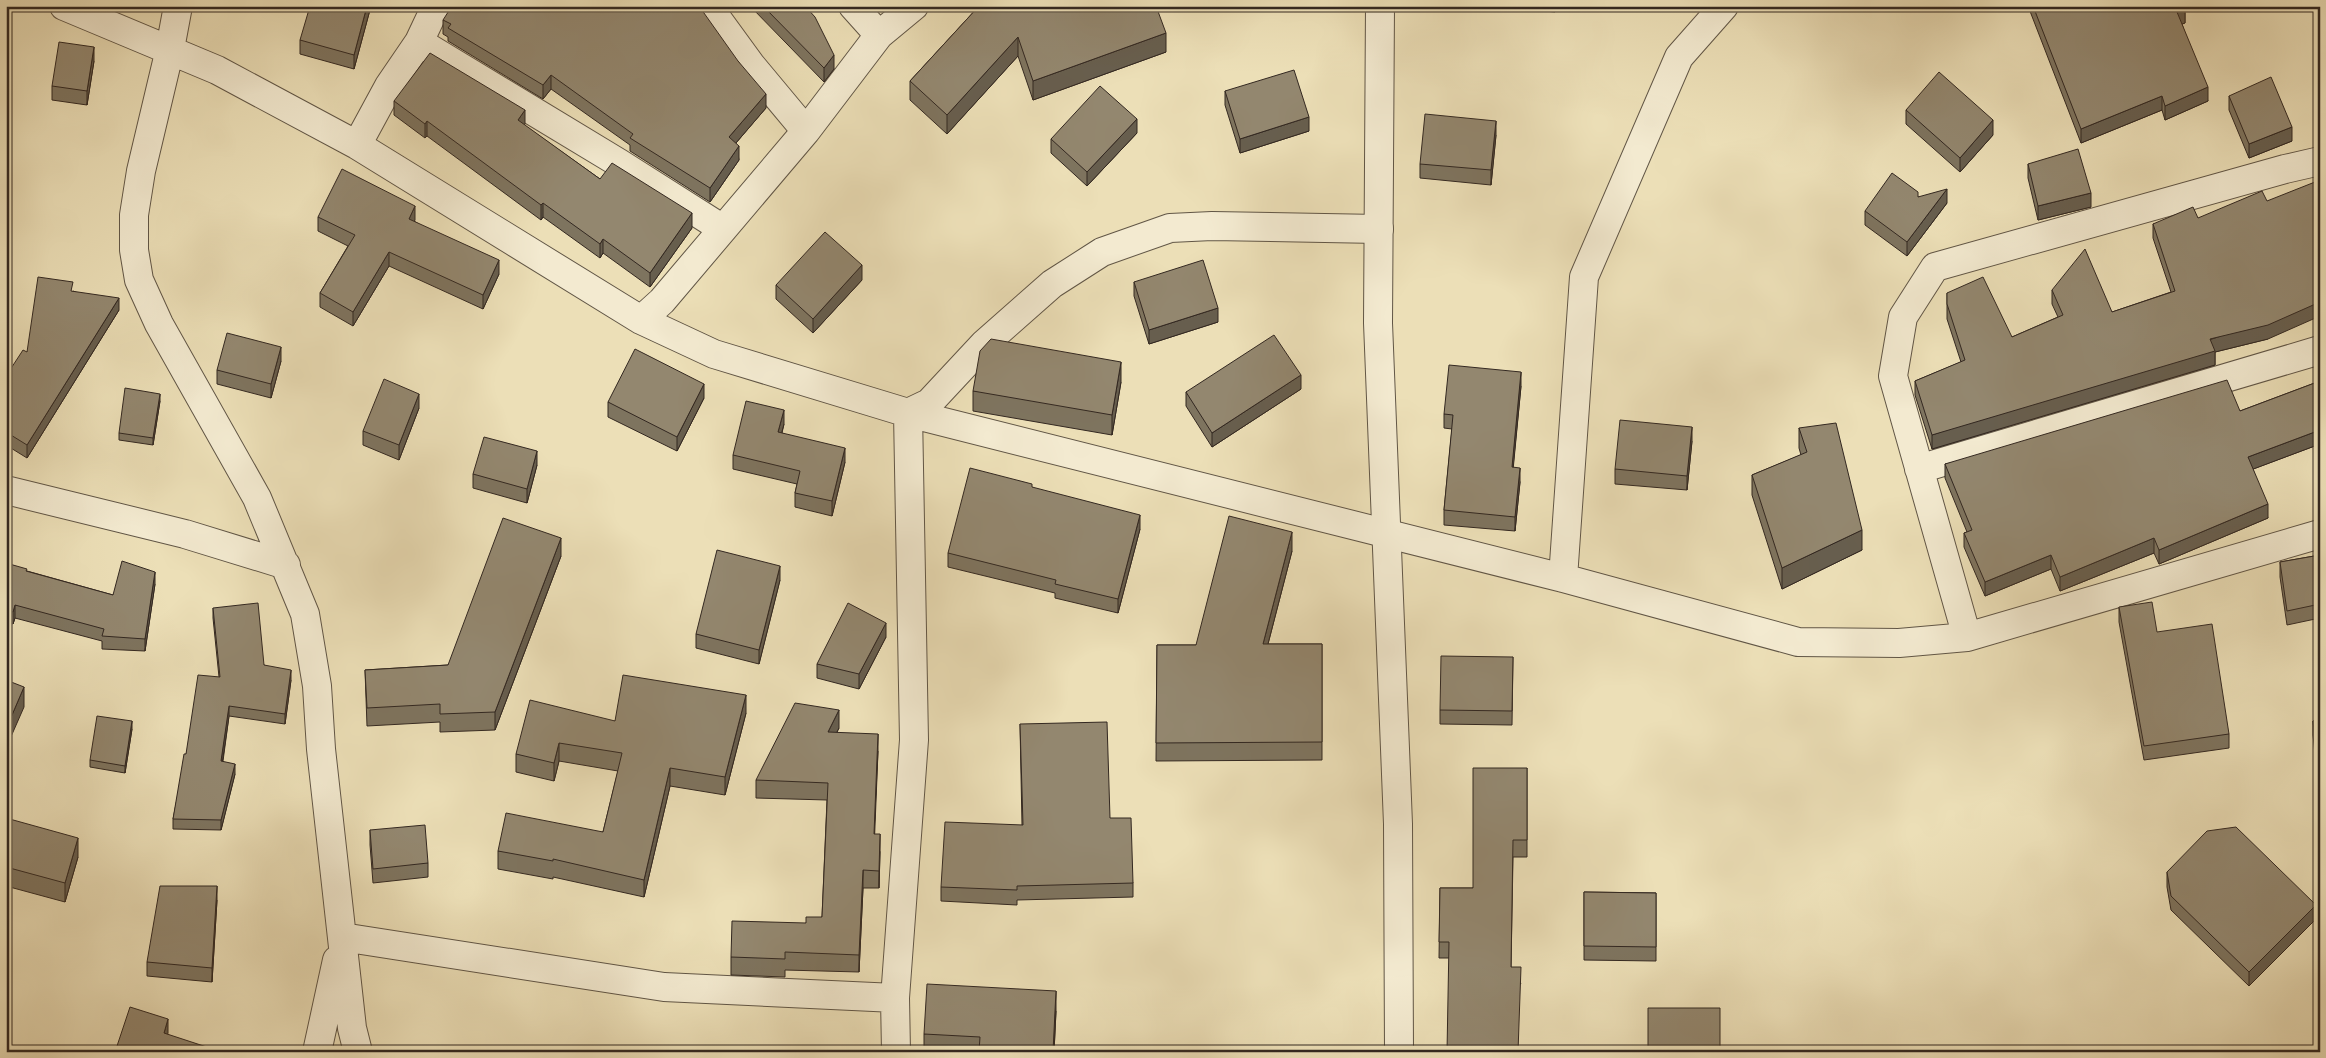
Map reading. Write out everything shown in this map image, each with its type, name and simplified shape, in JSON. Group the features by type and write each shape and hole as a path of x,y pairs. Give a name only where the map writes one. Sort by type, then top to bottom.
{"street":[{"path":"64,6 217,70 357,145 641,320 714,354 908,413 1563,578 1798,642 1899,643 1967,637 2320,534"},
{"path":"178,6 170,49 141,171 134,215 134,250 139,280 159,324 257,498 305,614 317,686 321,748 352,1028 358,1052"},
{"path":"357,145 390,86 419,42 436,6"},
{"path":"708,6 751,65 806,131"},
{"path":"854,6 878,36"},
{"path":"641,320 662,301 806,131 878,36 914,6"},
{"path":"1380,6 1378,323 1398,824 1399,1052"},
{"path":"1563,578 1584,277 1679,57 1724,6"},
{"path":"419,42 619,163 723,229"},
{"path":"1967,637 1893,376 1903,317 1935,267 2285,169 2320,162"},
{"path":"908,413 929,403 984,344 1052,284 1102,252 1170,228 1212,226 1379,228"},
{"path":"1920,469 2320,350"},
{"path":"896,1052 895,998 914,740 908,413"},
{"path":"6,490 185,534 286,565"},
{"path":"342,937 664,987 895,998"},
{"path":"317,1052 342,937"}],"building":[{"path":"310,6 367,6 354,55 300,40"},
{"path":"452,6 699,6 738,61 766,94 729,137 739,146 710,188 630,138 633,134 551,75 543,85 448,28 451,24 443,20"},
{"path":"763,6 805,6 815,17 834,55 824,68"},
{"path":"979,6 1156,6 1166,33 1033,81 1018,37 947,115 910,81"},
{"path":"2033,6 2185,6 2185,8 2177,12 2208,87 2165,106 2162,96 2081,129"},
{"path":"59,42 94,47 87,91 52,86"},
{"path":"430,53 525,110 518,120 600,179 612,163 692,213 650,273 603,239 600,244 543,203 541,205 427,121 425,124 394,101"},
{"path":"1294,70 1309,117 1240,139 1225,91"},
{"path":"1939,72 1993,120 1960,158 1906,110"},
{"path":"2271,77 2292,127 2249,144 2229,96"},
{"path":"1100,86 1137,119 1087,172 1051,139"},
{"path":"1425,114 1496,121 1491,170 1420,164"},
{"path":"2078,149 2091,193 2038,206 2028,164"},
{"path":"342,169 415,206 409,219 499,260 483,295 389,252 353,312 320,293 355,235 318,217"},
{"path":"1892,173 1918,192 1918,197 1947,189 1907,242 1865,211"},
{"path":"2320,180 2320,302 2268,325 2210,339 2215,351 1932,435 1915,381 1965,360 1947,304 1947,293 1983,277 2012,337 2063,315 2052,290 2085,249 2112,312 2175,291 2153,224 2193,207 2198,218 2262,191 2267,201"},
{"path":"825,232 862,265 813,319 776,285"},
{"path":"1203,260 1218,308 1149,330 1134,282"},
{"path":"38,277 73,282 71,291 119,298 27,445 6,432 6,376 23,350 27,352"},
{"path":"227,333 281,347 271,384 217,370"},
{"path":"1274,335 1301,375 1212,433 1186,392"},
{"path":"991,339 1121,362 1112,415 973,391 980,351"},
{"path":"635,349 704,384 677,437 608,402"},
{"path":"1449,365 1521,372 1512,467 1520,468 1515,517 1444,510 1453,415 1444,414"},
{"path":"384,379 419,394 399,445 363,431"},
{"path":"2227,380 2240,411 2320,381 2320,430 2248,457 2268,504 2159,550 2154,538 2060,577 2051,555 1985,582 1964,533 1972,530 1945,464"},
{"path":"125,388 160,394 153,438 119,433"},
{"path":"746,401 784,410 778,432 845,448 832,501 795,493 800,471 733,455"},
{"path":"1620,420 1692,427 1687,476 1615,469"},
{"path":"1836,423 1862,530 1782,568 1752,475 1807,452 1799,428"},
{"path":"484,437 537,451 527,489 473,474"},
{"path":"970,468 1032,484 1032,487 1140,515 1118,599 1055,584 1056,580 948,553"},
{"path":"1229,516 1292,532 1263,644 1322,644 1322,742 1156,743 1157,645 1196,645"},
{"path":"503,518 561,538 495,712 440,714 440,704 367,708 365,670 448,665"},
{"path":"717,550 780,566 759,650 696,634"},
{"path":"2320,555 2320,604 2287,611 2280,562"},
{"path":"122,561 155,572 145,639 102,636 104,629 15,605 13,612 6,610 6,563 27,569 26,571 113,595"},
{"path":"2152,602 2157,632 2212,624 2229,734 2144,746 2119,607"},
{"path":"258,603 264,665 291,670 285,714 229,706 221,761 235,764 221,820 173,819 184,754 186,754 198,675 220,677 213,608"},
{"path":"848,603 886,623 859,674 817,664"},
{"path":"1441,656 1513,657 1512,711 1440,710"},
{"path":"623,675 746,695 725,777 670,768 644,880 553,859 553,861 498,851 506,813 603,832 622,753 559,743 554,763 516,754 530,700 615,721"},
{"path":"6,680 24,687 6,729"},
{"path":"795,703 839,710 828,732 878,734 874,834 880,834 879,871 863,870 859,955 785,952 785,959 731,957 732,921 806,923 806,917 822,917 828,783 756,780"},
{"path":"97,716 132,721 125,766 90,760"},
{"path":"2320,720 2320,760 2317,760 2313,721"},
{"path":"1107,722 1110,818 1131,818 1133,883 1017,886 1017,890 941,887 945,822 1023,825 1020,724"},
{"path":"1473,768 1527,768 1527,840 1513,840 1511,967 1521,967 1518,1052 1447,1052 1449,942 1439,942 1440,888 1473,888"},
{"path":"6,818 78,838 65,883 6,867"},
{"path":"425,825 428,863 373,869 370,830"},
{"path":"2236,827 2316,905 2249,972 2171,896 2167,872 2207,831"},
{"path":"160,886 217,886 212,968 147,962"},
{"path":"1584,892 1656,893 1656,947 1584,946"},
{"path":"927,984 1056,991 1053,1052 979,1052 980,1037 924,1034"},
{"path":"130,1007 168,1019 164,1033 222,1052 115,1052"},
{"path":"1648,1008 1720,1008 1720,1052 1648,1052"}]}
